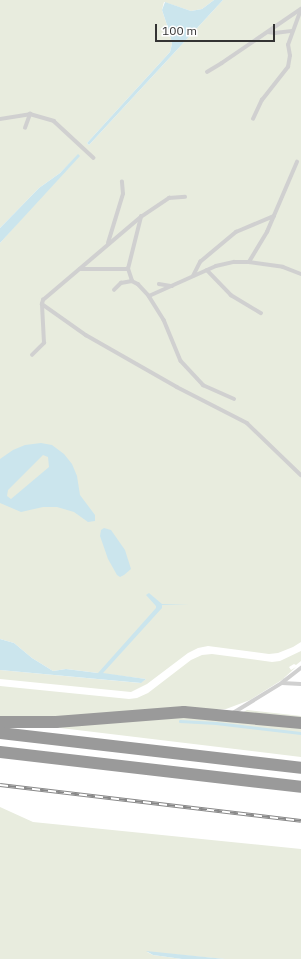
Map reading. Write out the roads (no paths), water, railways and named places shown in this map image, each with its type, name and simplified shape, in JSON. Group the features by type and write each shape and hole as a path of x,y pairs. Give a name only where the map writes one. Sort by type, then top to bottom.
{"highway":[{"path":"0,722 64,721 171,712 228,715 301,723"},
{"path":"0,732 301,768"},
{"path":"0,752 301,787"}],"lane":[{"path":"253,119 262,100 288,67 290,56 288,45 301,9"},
{"path":"206,72 301,9"},
{"path":"268,32 275,34 292,31"},
{"path":"290,56 293,51"},
{"path":"25,128 30,114"},
{"path":"0,119 30,114 54,121 94,158"},
{"path":"250,262 267,232 297,162"},
{"path":"108,244 123,194 122,182"},
{"path":"32,356 44,343 43,300 55,288 80,269 141,217 169,198 185,196"},
{"path":"193,276 200,262 236,232 274,216"},
{"path":"132,281 128,269 141,217"},
{"path":"149,296 207,270 234,262 250,262 283,267 301,274"},
{"path":"80,269 128,269"},
{"path":"207,270 231,295 261,313"},
{"path":"114,290 122,283 132,281 138,284 149,296 164,320 181,361 203,385 234,398"},
{"path":"159,284 172,286"},
{"path":"42,304 99,342 176,387 247,423 301,475"},
{"path":"228,715 254,702 301,668"},
{"path":"296,673 301,672"},
{"path":"279,685 286,682 301,684"}],"water":[{"path":"214,0 223,0 89,145 87,143 170,52 172,44 162,10 165,2 191,11 202,9"},
{"path":"78,154 80,156 0,243 0,228 39,188 60,173"},
{"path":"41,443 52,445 64,454 72,464 77,476 80,495 95,515 95,521 88,522 74,512 57,507 43,507 21,512 0,503 0,459 13,450 25,445","holes":["43,455 48,457 49,467 11,499 7,496 8,490"]},
{"path":"104,528 111,530 125,550 131,569 120,577 117,575 108,559 100,536 101,530"},
{"path":"149,593 162,604 189,604 162,605 162,608 103,673 146,679 141,683 0,670 0,639 14,643 32,658 53,671 66,669 98,673 156,608 156,606 146,595"},
{"path":"146,951 225,959 182,959 153,955"}],"waterway":[{"path":"180,721 216,723 301,733"}],"railway":[{"path":"0,785 301,821"}]}
